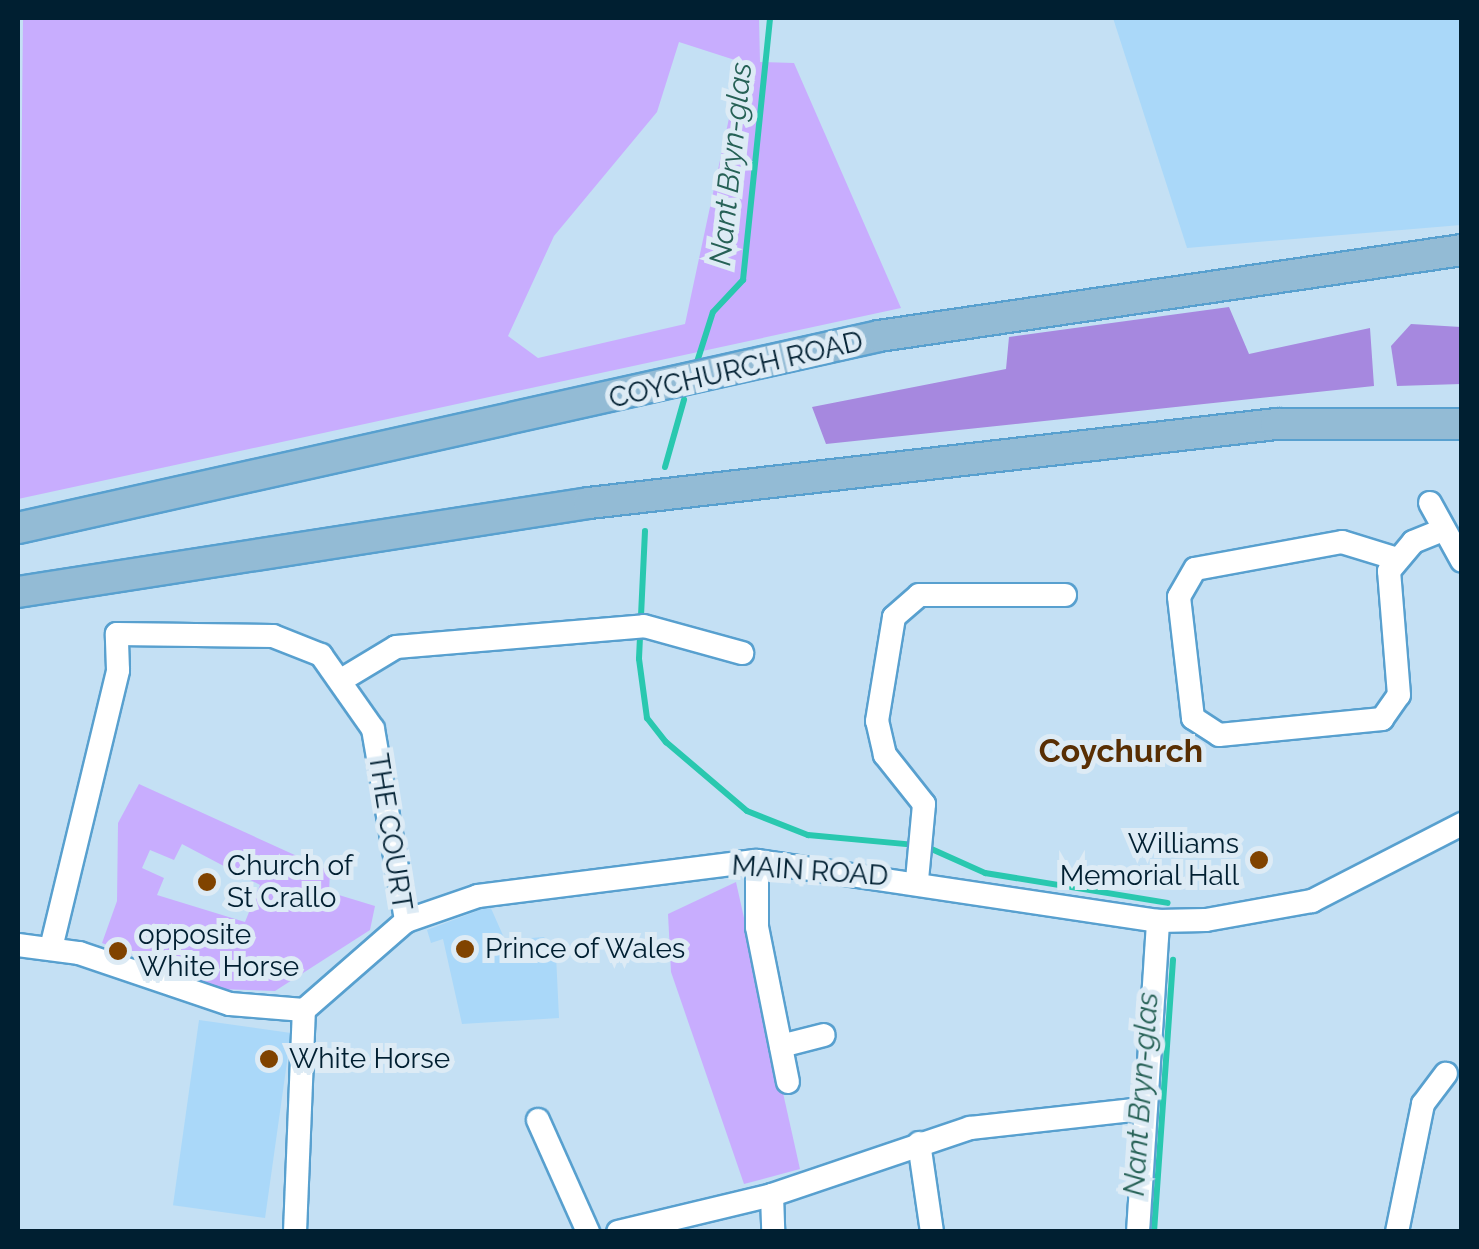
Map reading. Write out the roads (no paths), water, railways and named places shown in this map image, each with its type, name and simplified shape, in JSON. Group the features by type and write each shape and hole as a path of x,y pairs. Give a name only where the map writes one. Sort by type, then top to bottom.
{"main road":[{"name":"COYCHURCH ROAD","path":"18,528 878,336 1462,250"},
{"path":"18,592 648,496 1276,424 1462,424"}],"street":[{"path":"1430,503 1462,561"},
{"path":"1394,558 1399,695 1382,719 1219,735 1193,718 1179,598 1187,576 1210,562 1342,542 1394,558 1443,530"},
{"path":"917,880 924,846 924,804 879,738 894,617 919,595 1065,595"},
{"path":"343,679 396,647 634,627 742,654"},
{"name":"THE COURT","path":"50,948 118,670 118,634 304,642 343,679 380,755 406,921 304,1010"},
{"name":"MAIN ROAD","path":"406,921 478,896 757,861 917,880 1158,921 1312,901 1462,824"},
{"path":"757,861 756,927 788,1082"},
{"path":"1138,1232 1141,1109 1158,921"},
{"path":"18,945 50,948 230,1004 304,1010 303,1202 295,1232"},
{"path":"781,1046 824,1035"},
{"path":"1397,1232 1423,1104 1446,1074"},
{"path":"618,1232 772,1194 918,1143 987,1126 1141,1109"},
{"path":"538,1120 588,1232"},
{"path":"918,1143 932,1232"},
{"path":"772,1194 773,1232"}],"waterway":[{"name":"Nant Bryn-glas","path":"697,362 713,312 743,280 770,18"},
{"name":"Nant Bryn-glas","path":"665,467 684,400"},
{"name":"Nant Bryn-glas","path":"645,531 639,659 647,718 666,742 747,811 808,835 915,845"},
{"name":"Nant Bryn-glas","path":"927,847 985,873 1168,903"},
{"name":"Nant Bryn-glas","path":"1154,1232 1173,960"}],"place":[{"name":"Williams Memorial Hall","path":"1259,860"},
{"name":"Church of St Crallo","path":"207,882"},
{"name":"Prince of Wales","path":"465,949"},
{"name":"opposite White Horse","path":"118,951"},
{"name":"White Horse","path":"269,1059"}],"district":[{"name":"Coychurch","path":"1121,751"}]}
